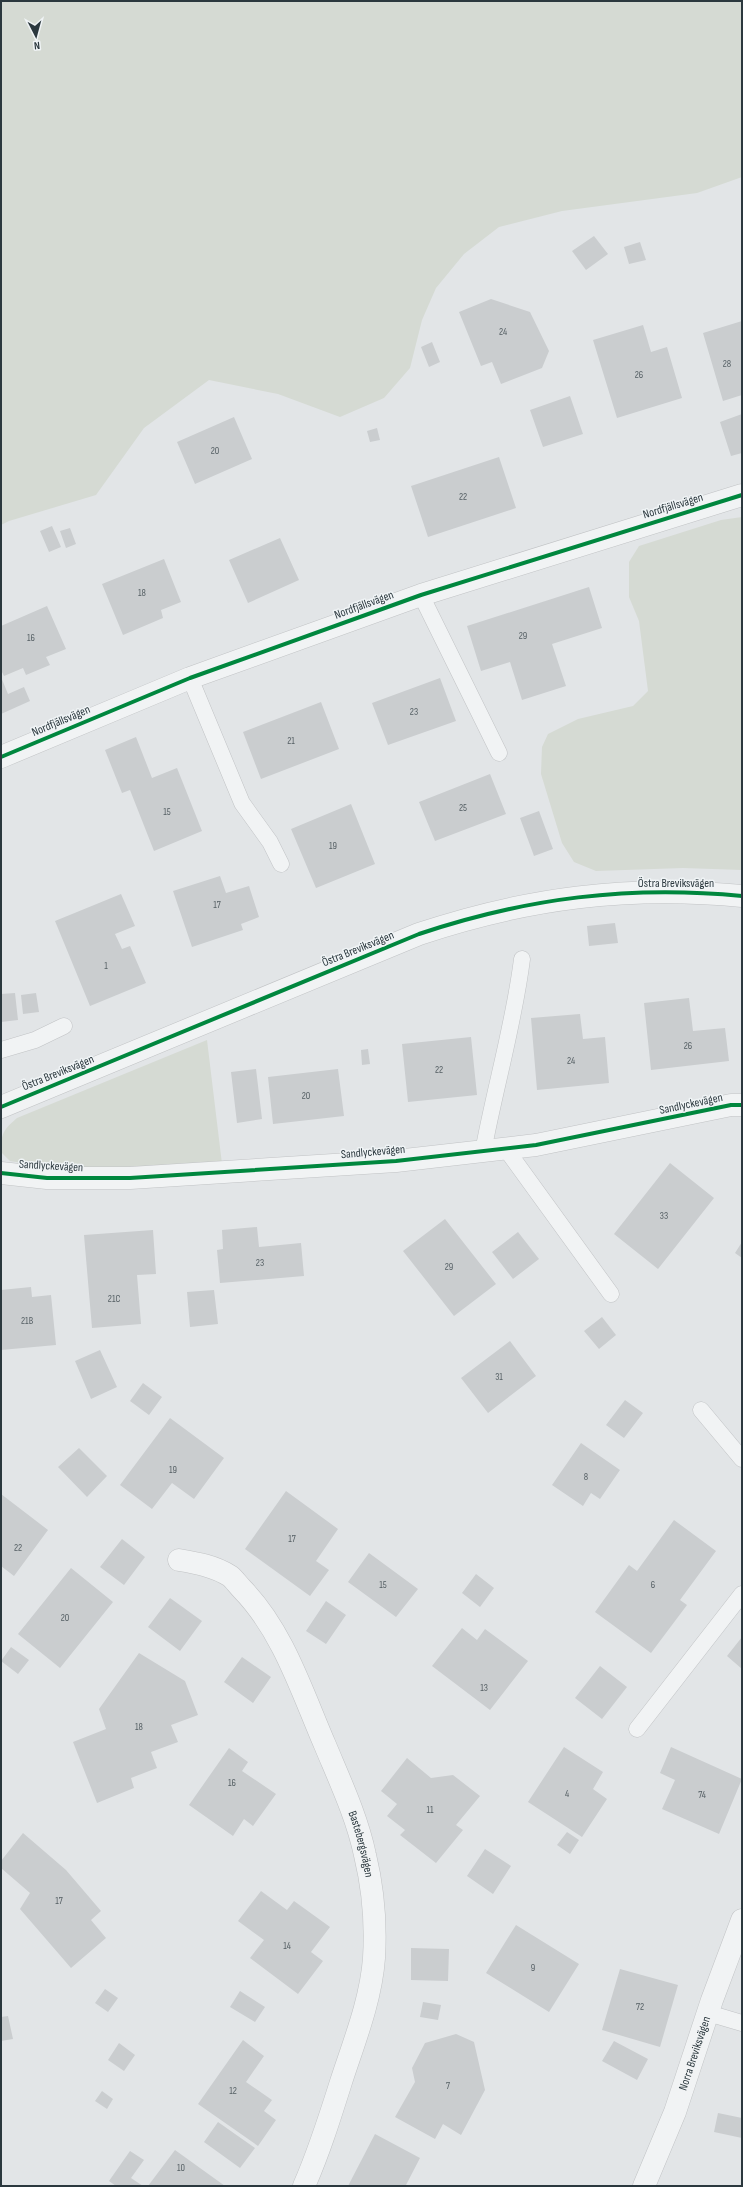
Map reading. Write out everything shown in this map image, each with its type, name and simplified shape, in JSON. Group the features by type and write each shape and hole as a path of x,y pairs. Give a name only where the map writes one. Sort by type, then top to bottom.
{"street":[{"name":"Nordfjällsvägen","path":"1,757 190,678 421,595 742,495"},
{"name":"Östra Breviksvägen","path":"1,1108 419,934 468,918 518,906 571,897 700,892 742,896"},
{"name":"Sandlyckevägen","path":"1,1173 47,1178 130,1178 364,1163 483,1152 536,1145 731,1105 742,1105"},
{"name":"Bastebergsvägen","path":"179,1560 206,1564 230,1577 256,1602 283,1648 308,1701 345,1791 366,1857 375,1932 374,1960 369,1987 359,2030 315,2161 304,2186"},
{"name":"Norra Breviksvägen","path":"644,2186 675,2112 708,2013 742,1920"}],"lane":[{"path":"421,595 499,753"},
{"path":"190,678 242,803 270,842 281,864"},
{"path":"483,1152 494,1094 514,1012 522,959"},
{"path":"1,1050 35,1040 64,1026"},
{"path":"506,1149 611,1294"},
{"path":"701,1410 742,1459"},
{"path":"637,1729 742,1594"},
{"path":"708,2013 742,2023"}],"shaded area":[{"path":"1,1 742,1 742,177 697,193 562,211 499,227 464,254 436,288 422,320 410,368 384,398 340,417 278,394 209,380 144,428 96,495 9,521 1,525"},
{"path":"742,517 742,870 683,868 596,871 574,862 562,843 541,774 542,747 548,734 578,719 633,706 648,691 639,621 629,597 629,562 639,546 721,520"},
{"path":"207,1040 222,1164 94,1168 35,1165 10,1161 1,1152 2,1136 6,1129 17,1118"}],"building":[{"path":"594,236 608,254 586,270 572,251"},
{"path":"640,242 646,260 629,264 624,247"},
{"path":"491,299 530,312 549,351 542,368 501,384 492,362 481,366 459,312"},
{"path":"742,321 742,395 723,401 703,333"},
{"path":"643,325 651,352 667,347 682,398 617,418 593,340"},
{"path":"432,342 440,362 429,367 421,347"},
{"path":"570,396 583,434 543,447 530,410"},
{"path":"742,414 742,453 731,456 720,422"},
{"path":"234,417 252,459 195,484 177,442"},
{"path":"377,428 380,440 370,442 367,431"},
{"path":"499,457 516,508 428,537 411,486"},
{"path":"52,526 61,547 49,552 40,531"},
{"path":"70,528 76,544 66,548 60,531"},
{"path":"280,538 299,580 248,603 229,560"},
{"path":"164,559 181,602 161,610 163,618 123,635 102,584"},
{"path":"589,587 602,628 552,644 566,686 522,700 510,662 481,671 467,626"},
{"path":"47,606 66,649 46,657 50,665 26,675 23,668 4,676 1,670 1,626"},
{"path":"1,677 8,694 24,687 30,701 1,714"},
{"path":"440,678 456,721 388,745 372,703"},
{"path":"321,702 339,749 261,779 243,732"},
{"path":"136,737 152,778 177,768 202,831 154,851 130,790 122,793 105,750"},
{"path":"490,774 506,814 435,841 419,802"},
{"path":"351,804 375,864 316,888 291,829"},
{"path":"539,811 553,849 534,856 520,818"},
{"path":"220,876 226,893 249,886 259,917 241,924 243,930 192,947 173,891"},
{"path":"121,894 135,926 115,934 122,949 130,946 146,983 90,1006 55,921"},
{"path":"615,923 618,943 589,946 587,926"},
{"path":"15,993 18,1020 1,1022 1,994"},
{"path":"36,993 39,1012 23,1014 21,995"},
{"path":"689,998 693,1031 725,1028 729,1061 651,1070 644,1003"},
{"path":"580,1014 583,1039 605,1037 609,1083 537,1090 531,1018"},
{"path":"471,1037 477,1095 408,1102 402,1044"},
{"path":"368,1049 370,1064 362,1065 361,1050"},
{"path":"256,1069 262,1119 237,1123 231,1072"},
{"path":"338,1069 344,1116 273,1124 268,1077"},
{"path":"670,1163 714,1198 658,1269 614,1234"},
{"path":"445,1219 496,1284 454,1316 403,1251"},
{"path":"257,1227 259,1247 301,1243 304,1276 220,1283 217,1250 223,1249 222,1230"},
{"path":"153,1230 156,1274 137,1275 141,1324 92,1328 84,1235"},
{"path":"518,1232 539,1259 513,1279 492,1252"},
{"path":"742,1242 742,1258 735,1253"},
{"path":"31,1287 32,1297 51,1295 56,1345 1,1350 1,1290"},
{"path":"214,1290 218,1324 190,1327 187,1292"},
{"path":"602,1317 616,1335 599,1349 584,1331"},
{"path":"510,1341 536,1376 488,1413 461,1378"},
{"path":"100,1350 117,1387 91,1399 75,1361"},
{"path":"143,1383 162,1397 149,1415 130,1401"},
{"path":"625,1400 643,1413 624,1438 606,1425"},
{"path":"170,1418 224,1458 194,1499 172,1483 152,1509 120,1485"},
{"path":"581,1443 620,1470 600,1499 591,1493 583,1506 552,1485"},
{"path":"79,1448 107,1476 87,1497 58,1467"},
{"path":"286,1491 338,1529 316,1561 329,1570 310,1596 245,1549"},
{"path":"1,1494 48,1530 14,1576 1,1566"},
{"path":"674,1520 716,1551 680,1600 687,1605 651,1653 595,1612 629,1565 637,1571"},
{"path":"122,1539 145,1557 124,1585 100,1567"},
{"path":"369,1553 418,1589 396,1617 348,1582"},
{"path":"71,1568 113,1602 60,1668 18,1634"},
{"path":"476,1574 494,1588 480,1607 462,1593"},
{"path":"170,1598 202,1621 180,1651 148,1627"},
{"path":"326,1601 346,1615 326,1644 306,1631"},
{"path":"462,1628 477,1640 485,1629 528,1661 490,1710 432,1666"},
{"path":"742,1637 742,1669 727,1656"},
{"path":"11,1647 29,1660 18,1674 1,1661"},
{"path":"139,1653 185,1681 198,1715 171,1725 178,1742 151,1752 157,1768 131,1778 134,1788 97,1803 73,1742 106,1729 99,1709"},
{"path":"242,1657 271,1677 253,1703 224,1682"},
{"path":"600,1666 627,1687 602,1719 575,1698"},
{"path":"564,1747 603,1772 593,1789 607,1799 582,1837 528,1802"},
{"path":"671,1747 742,1779 719,1834 662,1809 675,1780 660,1773"},
{"path":"229,1748 248,1762 242,1771 276,1794 253,1826 244,1819 233,1836 189,1805"},
{"path":"407,1758 431,1778 453,1775 480,1796 456,1825 463,1830 436,1863 400,1835 405,1830 387,1816 397,1804 381,1791"},
{"path":"567,1832 579,1840 570,1854 557,1845"},
{"path":"23,1833 66,1870 101,1911 91,1920 106,1938 71,1968 20,1909 30,1893 1,1868 1,1861"},
{"path":"485,1849 511,1866 493,1894 467,1876"},
{"path":"261,1891 287,1910 294,1901 330,1927 311,1952 323,1961 298,1994 250,1958 264,1940 238,1921"},
{"path":"516,1925 579,1964 549,2012 486,1973"},
{"path":"411,1948 449,1949 448,1981 411,1980"},
{"path":"620,1969 678,1985 660,2047 602,2030"},
{"path":"105,1989 118,1998 108,2012 95,2003"},
{"path":"240,1991 265,2007 255,2022 230,2007"},
{"path":"423,2002 441,2005 438,2020 420,2017"},
{"path":"8,2016 13,2039 1,2041 1,2017"},
{"path":"456,2034 474,2042 485,2090 461,2135 443,2124 435,2139 395,2117 415,2082 412,2068 425,2043"},
{"path":"243,2040 264,2056 246,2082 272,2100 264,2111 276,2120 258,2146 198,2104"},
{"path":"614,2041 648,2059 637,2080 602,2061"},
{"path":"119,2043 135,2055 124,2071 108,2060"},
{"path":"102,2091 113,2099 107,2109 95,2101"},
{"path":"718,2113 742,2118 742,2138 714,2132"},
{"path":"218,2122 255,2148 240,2168 204,2142"},
{"path":"375,2134 420,2158 406,2185 408,2186 348,2186"},
{"path":"175,2150 225,2186 148,2186"},
{"path":"130,2151 144,2160 131,2178 143,2186 116,2186 109,2181"}],"cycle path":[{"path":"1,757 190,678 421,595 742,495"},
{"path":"1,1107 419,934 459,922 499,911 578,897 659,892 742,896"},
{"path":"1,1173 47,1178 130,1178 396,1161 536,1145 731,1105 742,1105"}]}
